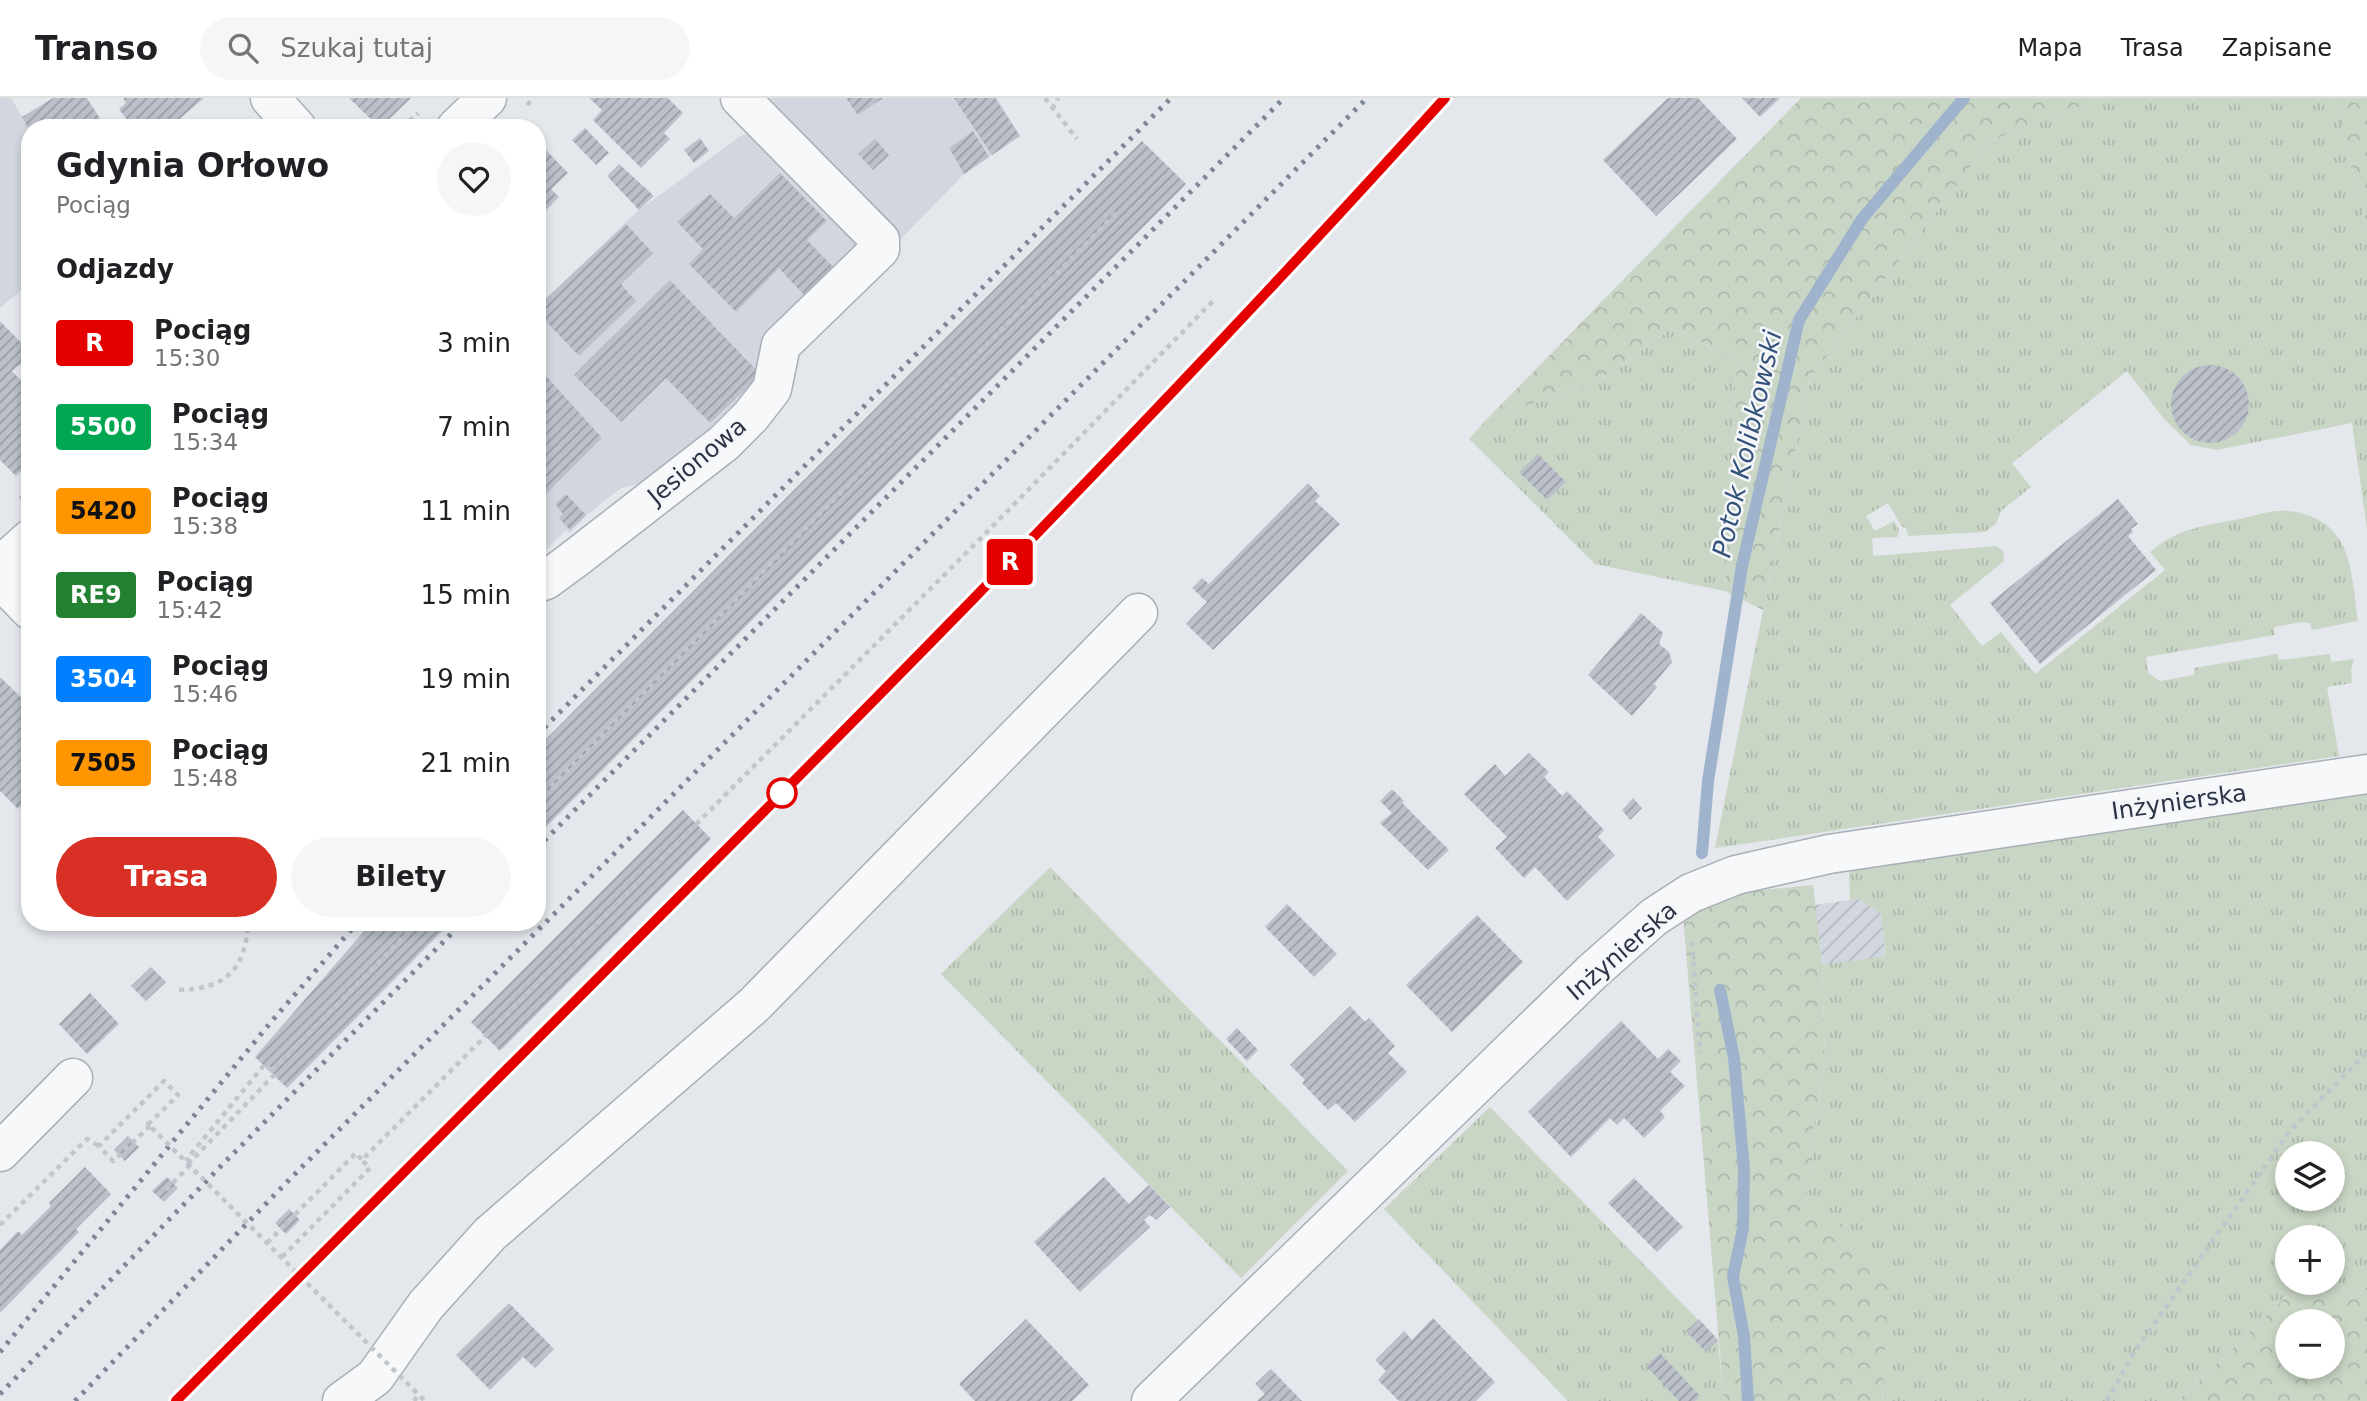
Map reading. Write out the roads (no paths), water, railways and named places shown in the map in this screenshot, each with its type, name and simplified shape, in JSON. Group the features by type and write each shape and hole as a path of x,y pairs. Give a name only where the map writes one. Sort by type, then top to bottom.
{"street":[{"path":"270,98 289,119"},
{"path":"465,119 487,98"},
{"name":"Jesionowa","path":"546,580 724,443 751,416 772,389 781,345 880,249 880,240 740,98"},
{"path":"0,566 21,546"},
{"path":"0,579 21,601"},
{"path":"342,1401 375,1377 426,1305 491,1234 754,1004 1138,613"},
{"name":"Inżynierska","path":"1150,1401 1592,972 1654,917 1691,893 1735,875 1829,854 2367,774"},
{"path":"0,1152 73,1078"}],"waterway":[{"name":"Potok Kolibkowski","path":"1702,853 1708,781 1742,566 1799,320 1862,219 1964,98"},
{"name":"Potok Kolibkowski","path":"1720,990 1734,1058 1744,1169 1743,1228 1733,1277 1744,1336 1748,1401"}],"railway":[{"path":"546,726 1171,98"},
{"path":"546,839 1284,98"},
{"path":"546,922 1367,98"},
{"path":"176,1401 1008,565 1192,374 1445,98"},
{"path":"0,1352 271,1022 350,931"},
{"path":"0,1394 454,931"},
{"path":"75,1401 287,1182 537,931"}],"train":[{"name":"R","path":"176,1401 1008,565 1192,374 1445,98"}]}
